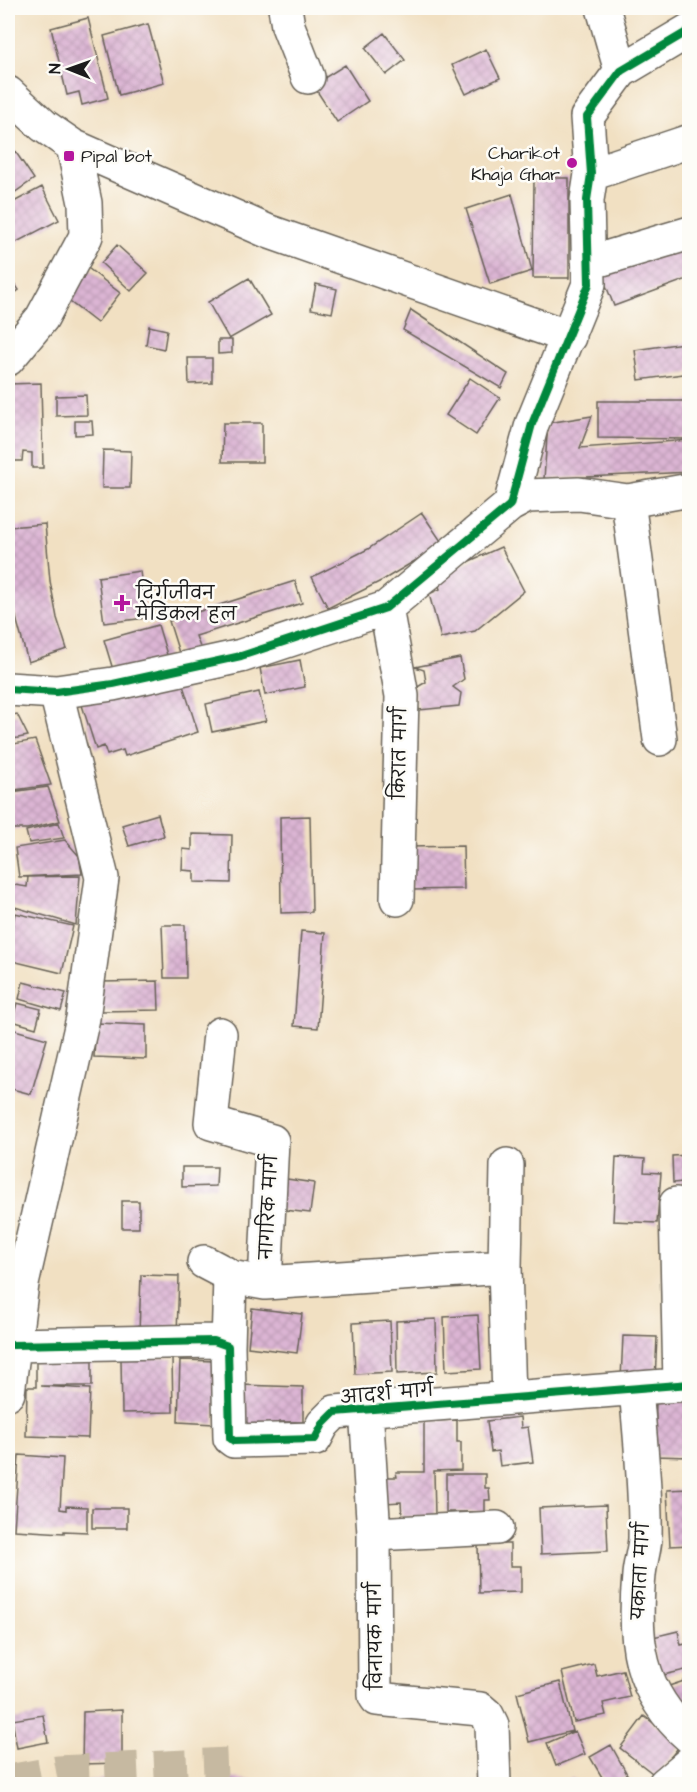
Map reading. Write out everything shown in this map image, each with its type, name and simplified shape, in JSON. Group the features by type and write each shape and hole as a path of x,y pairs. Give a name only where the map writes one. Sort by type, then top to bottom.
{"street":[{"path":"285,8 288,26 308,77"},
{"path":"603,8 621,71"},
{"path":"510,505 532,424 589,284 587,200 591,174 587,117 621,71 690,30"},
{"path":"8,93 44,126 73,146 267,231 569,337"},
{"path":"591,174 690,141"},
{"path":"8,359 42,318 86,236 85,203 73,146"},
{"path":"589,263 690,233"},
{"path":"8,685 56,692 113,684 241,656 386,609 510,505 527,496 579,494 628,501 690,490"},
{"path":"628,501 660,739"},
{"name":"किरात मार्ग","path":"386,609 402,696 397,899"},
{"path":"8,1393 13,1345 15,1281 83,1018 102,878 56,692"},
{"name":"नागरिक मार्ग","path":"220,1034 211,1123 273,1141 266,1283"},
{"path":"507,1165 505,1267 509,1398"},
{"path":"676,1204 685,1384"},
{"name":"नागरिक मार्ग","path":"228,1346 217,1270 266,1283 505,1267"},
{"path":"13,1345 214,1341 228,1346"},
{"name":"आदर्श मार्ग","path":"228,1346 230,1438 234,1441 315,1439 323,1424 335,1412 366,1408 447,1404 685,1384"},
{"name":"यकाता मार्ग","path":"636,1388 645,1541 639,1572 637,1607 639,1648 648,1682 657,1701 672,1722 690,1737"},
{"name":"विनायक मार्ग","path":"366,1408 374,1533 375,1698 480,1709 488,1715 492,1725 494,1785"},
{"path":"374,1533 497,1528"},
{"path":"665,1785 690,1763"}],"building":[{"path":"88,18 108,98 82,105 79,92 67,95 51,28"},
{"path":"148,24 164,83 119,95 104,36"},
{"path":"384,33 405,60 386,75 365,48"},
{"path":"486,49 500,78 466,94 452,65"},
{"path":"345,65 368,101 337,122 313,85"},
{"path":"15,151 34,179 8,197 8,156"},
{"path":"534,178 569,178 569,278 533,278"},
{"path":"42,187 59,220 11,245 8,237 8,205"},
{"path":"512,194 532,271 490,284 466,209"},
{"path":"682,239 690,262 690,278 614,306 600,270"},
{"path":"117,245 148,273 131,291 101,263"},
{"path":"84,265 120,293 97,323 61,295"},
{"path":"8,274 19,290 8,298"},
{"path":"249,278 271,315 229,339 208,302"},
{"path":"316,284 337,289 332,313 311,309"},
{"path":"411,310 508,374 501,388 403,330"},
{"path":"149,326 167,330 164,349 146,345"},
{"path":"218,340 232,340 232,353 218,354"},
{"path":"690,342 690,373 639,380 635,350"},
{"path":"188,358 212,358 212,383 189,384"},
{"path":"470,378 500,398 476,435 446,415"},
{"path":"41,383 43,468 32,468 32,453 23,452 22,461 8,461 8,384"},
{"path":"86,395 87,415 56,416 56,396"},
{"path":"598,401 690,401 690,439 598,438"},
{"path":"592,416 580,448 690,440 690,472 544,479 548,423"},
{"path":"75,421 92,421 93,434 75,435"},
{"path":"223,423 262,423 262,462 222,462"},
{"path":"103,450 131,451 130,488 102,488"},
{"path":"422,513 443,544 383,580 328,608 312,577 368,549"},
{"path":"45,524 50,581 57,618 67,649 28,662 8,588 8,527"},
{"path":"501,547 524,591 475,631 441,638 429,594 440,589 436,576"},
{"path":"140,571 146,618 104,623 98,577"},
{"path":"295,581 302,603 196,636 201,650 180,656 169,621"},
{"path":"158,625 168,658 114,673 104,640"},
{"path":"460,658 464,679 453,687 461,693 459,706 419,710 414,689 426,682 424,670 415,667"},
{"path":"300,660 305,687 265,695 260,668"},
{"path":"181,679 198,732 125,756 123,750 107,755 104,746 96,749 81,702"},
{"path":"259,692 266,721 212,732 206,704"},
{"path":"17,714 28,736 8,740 8,716"},
{"path":"35,740 51,785 14,790 8,745"},
{"path":"48,787 60,821 27,829 12,829 11,792"},
{"path":"158,814 164,836 129,846 122,825"},
{"path":"310,816 312,912 281,913 280,817"},
{"path":"59,823 64,838 29,843 26,831"},
{"path":"192,834 232,835 231,883 194,882 194,871 182,870 183,849 192,850"},
{"path":"65,840 79,856 82,874 19,877 15,848"},
{"path":"463,846 464,889 411,890 409,847"},
{"path":"80,876 76,925 8,905 8,884 27,887 28,877"},
{"path":"15,913 73,926 62,973 8,960 8,947"},
{"path":"162,925 185,925 186,978 164,978"},
{"path":"301,931 325,933 318,1028 294,1026"},
{"path":"158,981 159,1010 101,1011 100,982"},
{"path":"23,982 66,993 61,1011 19,999"},
{"path":"17,1003 41,1009 36,1028 12,1021"},
{"path":"96,1023 146,1025 146,1059 94,1057"},
{"path":"8,1028 47,1039 31,1094 8,1088"},
{"path":"690,1155 690,1210 683,1210 682,1182 673,1183 672,1156"},
{"path":"616,1157 645,1159 644,1172 661,1173 657,1223 613,1221"},
{"path":"182,1167 217,1167 216,1186 182,1187"},
{"path":"280,1178 314,1183 310,1213 276,1209"},
{"path":"122,1201 139,1201 139,1228 122,1228"},
{"path":"141,1275 179,1276 177,1334 139,1333"},
{"path":"252,1308 302,1314 297,1353 248,1347"},
{"path":"478,1315 481,1369 446,1371 444,1317"},
{"path":"436,1319 437,1372 397,1374 396,1321"},
{"path":"390,1321 392,1372 355,1374 353,1323"},
{"path":"623,1336 657,1337 655,1380 621,1379"},
{"path":"172,1358 173,1412 122,1413 121,1359"},
{"path":"36,1359 92,1359 92,1386 41,1386 90,1389 88,1438 26,1436 27,1387 36,1387"},
{"path":"180,1360 216,1361 214,1424 178,1422"},
{"path":"239,1385 303,1387 303,1422 279,1422 279,1429 238,1428"},
{"path":"656,1401 690,1401 690,1457 655,1456"},
{"path":"520,1417 521,1428 528,1427 533,1462 500,1466 498,1451 491,1452 487,1421"},
{"path":"457,1420 457,1442 461,1442 461,1470 434,1471 435,1516 402,1517 401,1502 385,1503 385,1477 397,1477 396,1472 424,1472 424,1421"},
{"path":"19,1455 63,1458 60,1509 66,1510 66,1506 87,1507 87,1532 14,1530"},
{"path":"446,1474 485,1474 485,1488 489,1488 490,1500 485,1500 485,1512 446,1512"},
{"path":"690,1489 690,1545 670,1546 667,1490"},
{"path":"606,1505 608,1551 541,1554 539,1508"},
{"path":"92,1508 127,1508 127,1528 92,1528"},
{"path":"478,1544 510,1544 510,1566 521,1566 521,1592 479,1593"},
{"path":"678,1631 681,1645 690,1643 690,1669 659,1676 653,1637"},
{"path":"594,1664 597,1676 623,1670 630,1697 603,1703 606,1715 574,1722 562,1672"},
{"path":"690,1679 690,1726 663,1688"},
{"path":"560,1682 572,1731 529,1742 517,1693"},
{"path":"122,1710 122,1763 82,1764 83,1712"},
{"path":"43,1715 48,1742 17,1748 12,1720"},
{"path":"644,1716 681,1744 656,1776 620,1748"},
{"path":"575,1731 585,1754 556,1766 547,1743"},
{"path":"611,1745 628,1776 612,1784 606,1784 590,1757"},
{"path":"129,1777 129,1784 61,1784 61,1783"},
{"path":"229,1778 273,1783 228,1784"},
{"path":"572,1778 581,1784 556,1784"}],"tunnel":[{"path":"8,1781 58,1772 227,1764"}],"cycle path":[{"path":"8,689 56,692 113,684 241,656 386,608 510,505 532,424 589,284 587,200 591,174 587,117 621,71 690,30"},
{"path":"13,1345 214,1341 228,1346 230,1438 234,1441 315,1439 323,1424 335,1412 690,1384"}],"place":[{"name":"Pipal bot","path":"69,156"},
{"name":"Charikot Khaja Ghar","path":"572,163"},
{"name":"दिर्गजीवन मेडिकल हल","path":"122,603"}]}
